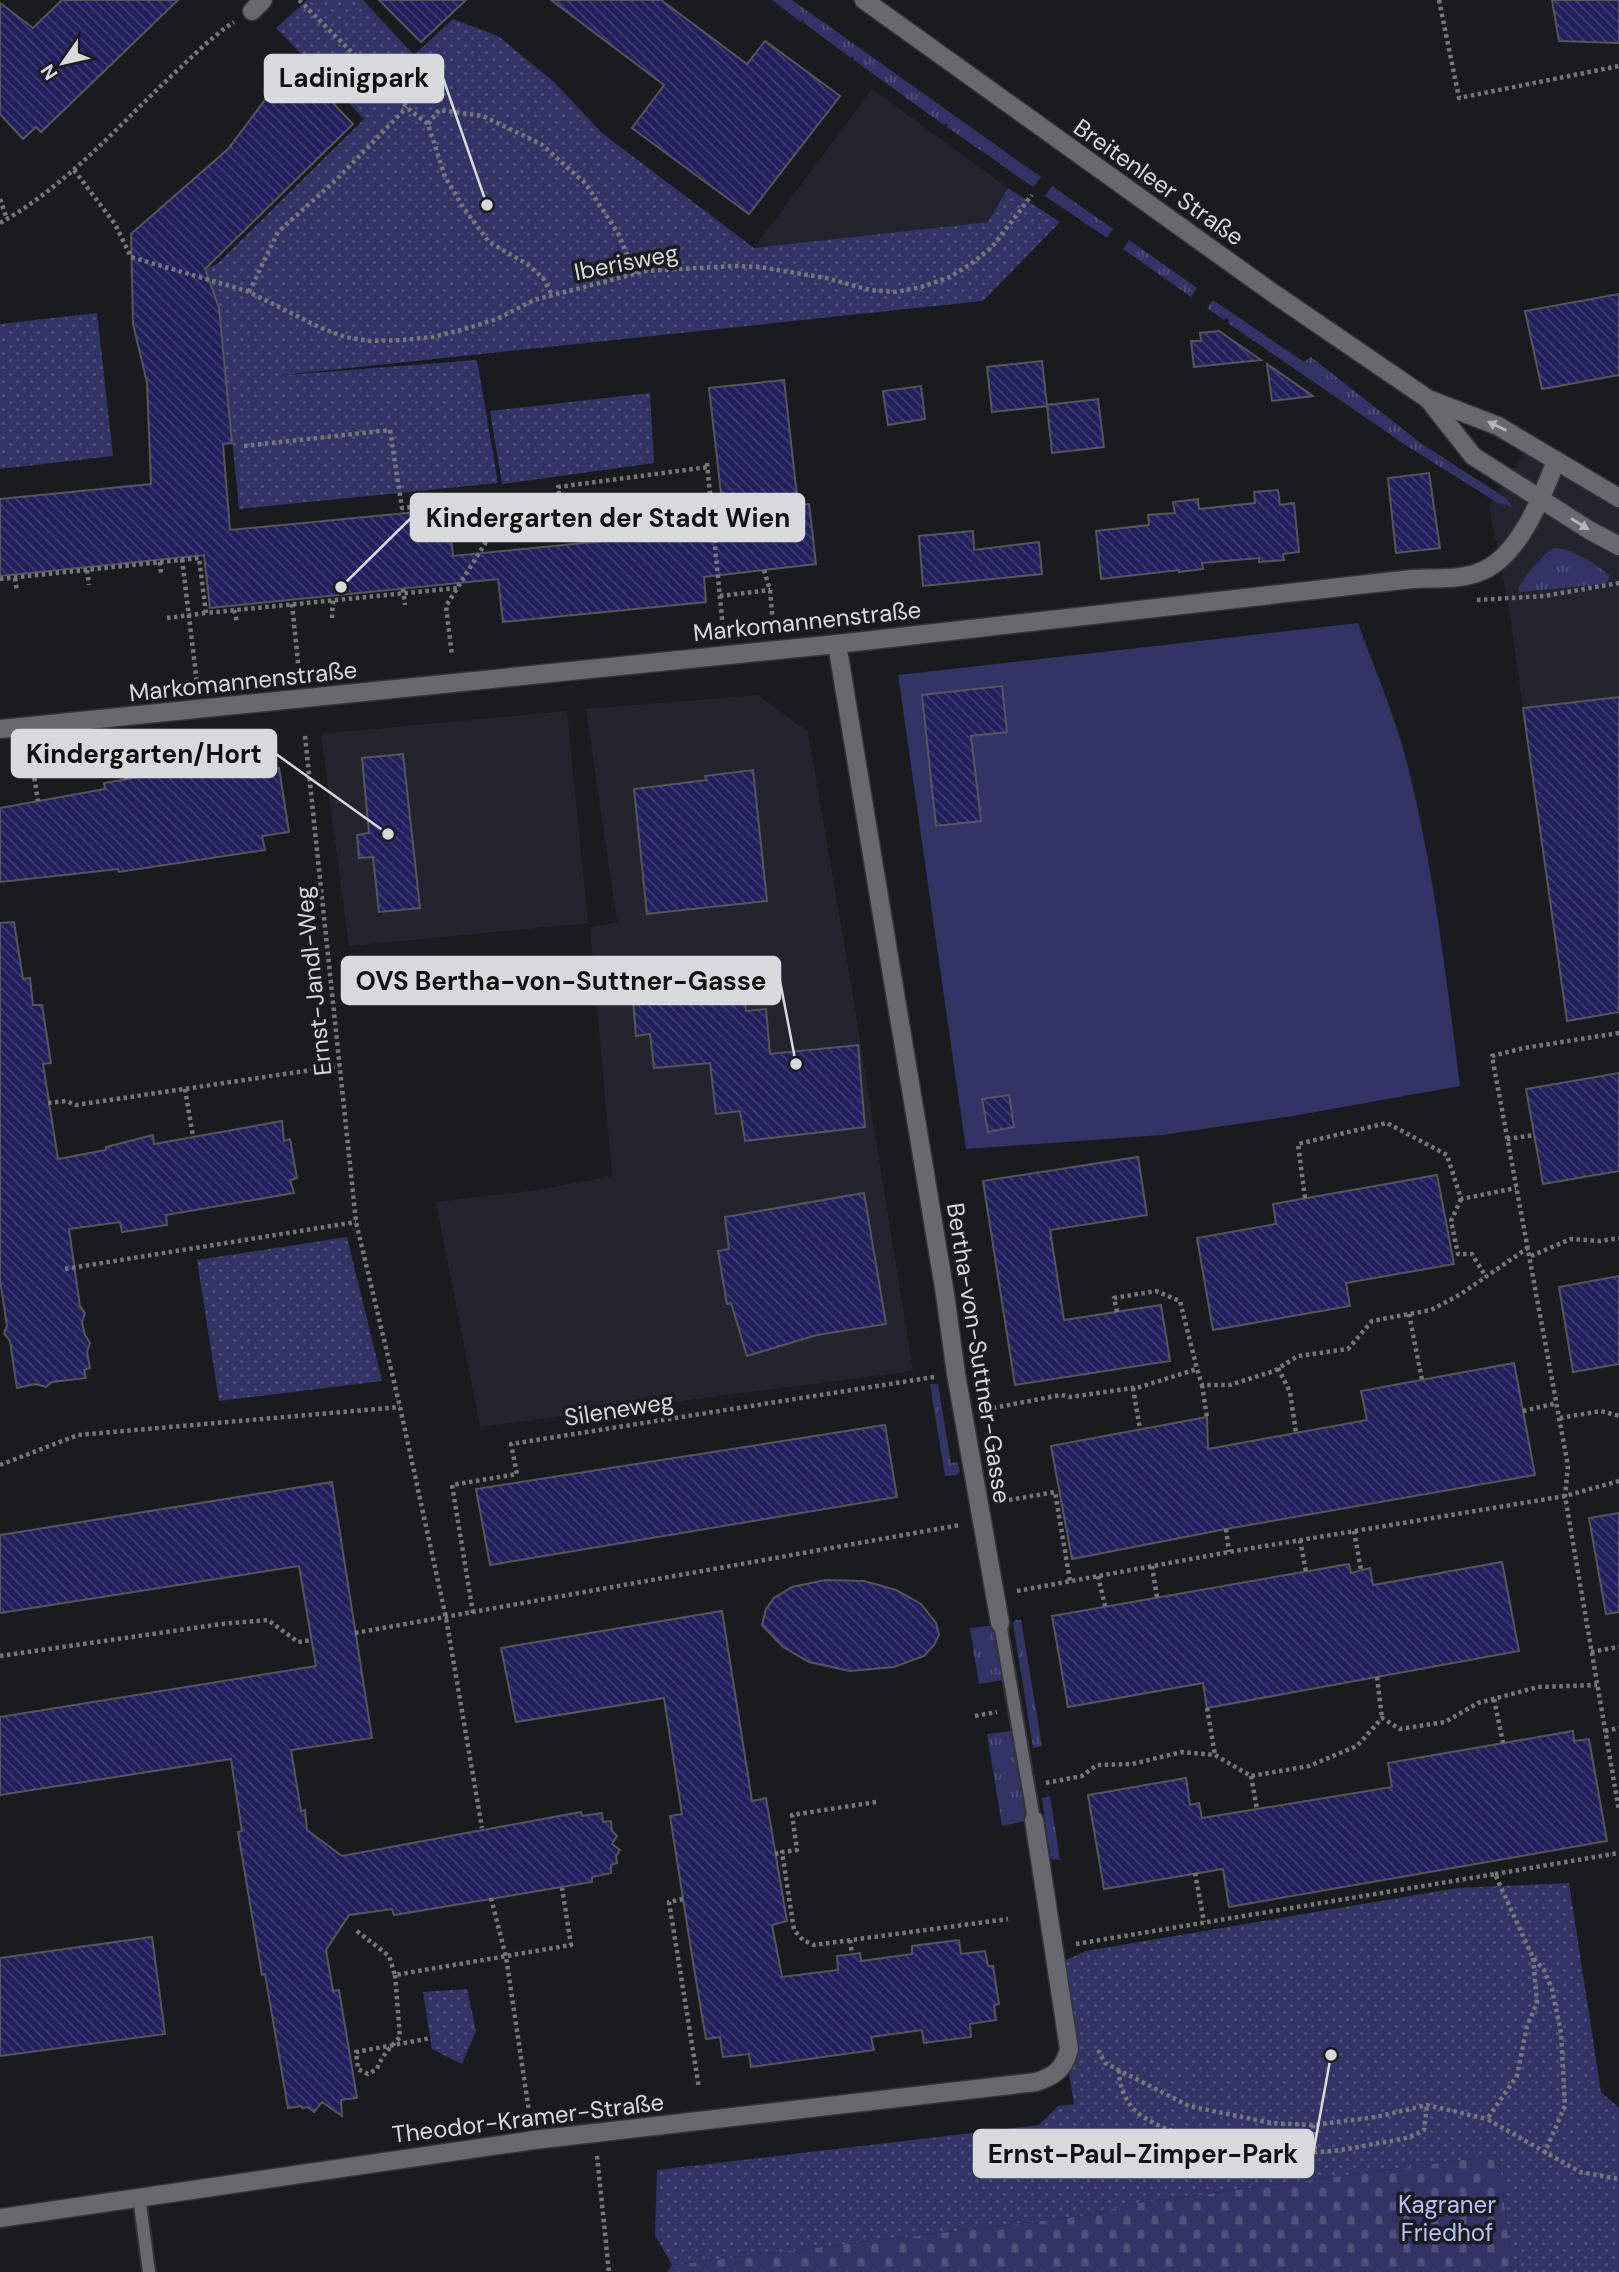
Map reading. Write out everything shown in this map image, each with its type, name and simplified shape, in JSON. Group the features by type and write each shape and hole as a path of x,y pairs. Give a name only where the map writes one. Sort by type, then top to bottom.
{"street":[{"name":"Breitenleer Straße","path":"864,0 1270,291 1428,399 1498,426 1619,498"},
{"name":"Breitenleer Straße","path":"1428,399 1472,456 1619,546"},
{"name":"Markomannenstraße","path":"0,729 837,644 1412,579 1465,576 1479,573 1501,559 1511,548 1541,500 1556,461"},
{"name":"Bertha-von-Suttner-Gasse","path":"837,644 943,1281 956,1374 1000,1623"},
{"name":"Bertha-von-Suttner-Gasse","path":"1034,1820 1069,2049 1061,2069"},
{"name":"Theodor-Kramer-Straße","path":"0,2218 534,2140 1036,2082 1052,2077 1061,2069"}],"lane":[{"name":"Bertha-von-Suttner-Gasse","path":"1000,1623 1034,1820"},
{"path":"139,2196 149,2272"}],"path":[{"path":"299,0 407,107 428,124 445,177 463,207 489,242 527,264 543,278 552,295"},
{"path":"1439,0 1459,98 1619,66"},
{"path":"0,223 74,170 221,30 258,5"},
{"path":"248,292 278,232 366,151 407,107"},
{"path":"428,124 439,110 483,116 541,144 586,184 619,235 635,274"},
{"name":"Iberisweg","path":"74,170 115,224 131,257 248,292 319,327 345,337 370,341 433,337 497,319 534,300 552,295 635,274 692,267 760,267 826,278 870,290 909,290 950,277 972,263 992,247 1032,195"},
{"path":"0,199 7,219"},
{"path":"244,446 390,430 402,508 497,497 501,518 446,606 452,656"},
{"path":"501,518 561,511 558,487 708,465 723,629"},
{"path":"0,579 199,558 206,613"},
{"path":"182,559 197,683"},
{"path":"160,562 161,573"},
{"path":"87,570 89,585"},
{"path":"764,570 770,590 773,624"},
{"path":"15,578 17,592"},
{"path":"1476,600 1544,596 1619,583"},
{"path":"167,618 403,591 457,588"},
{"path":"720,596 770,590"},
{"path":"403,591 405,605"},
{"path":"332,618 333,600"},
{"path":"292,604 299,672"},
{"path":"233,610 237,622"},
{"name":"Ernst-Jandl-Weg","path":"305,736 356,1222 446,1618 482,1828"},
{"path":"225,744 227,762"},
{"path":"122,756 125,779"},
{"path":"32,764 38,801"},
{"path":"1619,1033 1524,1048 1492,1056 1558,1404 1568,1466 1565,1496 1619,1811"},
{"path":"48,1103 66,1101 76,1105 340,1066"},
{"path":"185,1090 193,1137"},
{"path":"1305,1198 1298,1144 1387,1123 1447,1154 1461,1199 1451,1221 1458,1254 1472,1254 1486,1277"},
{"path":"1507,1139 1534,1135"},
{"path":"1461,1199 1516,1188"},
{"path":"1445,1216 1454,1215"},
{"path":"65,1269 356,1222"},
{"path":"1531,1256 1571,1239 1600,1241 1619,1238"},
{"path":"1202,1385 1230,1385 1278,1368 1298,1356 1348,1349 1372,1321 1431,1310 1529,1247"},
{"path":"1117,1312 1114,1298 1156,1291 1180,1301 1202,1385 1207,1417"},
{"path":"1409,1314 1422,1380"},
{"path":"1278,1368 1290,1392 1296,1433"},
{"path":"993,1408 1061,1395 1070,1397 1132,1388 1197,1369"},
{"name":"Sileneweg","path":"473,1613 452,1485 517,1474 512,1444 956,1374"},
{"path":"1132,1388 1140,1429"},
{"path":"1523,1411 1558,1404"},
{"path":"0,1465 78,1435 400,1407"},
{"path":"1560,1418 1601,1411 1619,1416"},
{"path":"995,1594 1565,1496 1619,1481"},
{"path":"1009,1500 1055,1492 1070,1581"},
{"path":"355,1633 981,1521"},
{"path":"1226,1529 1229,1552"},
{"path":"1354,1531 1361,1570"},
{"path":"1300,1540 1306,1572"},
{"path":"1152,1566 1157,1597"},
{"path":"1098,1576 1105,1606"},
{"path":"0,1656 221,1624 268,1620 298,1642 312,1640"},
{"path":"1591,1652 1619,1647"},
{"path":"1029,1786 1082,1776 1097,1765 1132,1764 1182,1752 1215,1755 1251,1776 1309,1766 1357,1746 1382,1718 1377,1677"},
{"path":"1382,1718 1400,1729 1446,1721 1478,1703 1538,1686 1597,1685"},
{"path":"1494,1699 1503,1743"},
{"path":"1207,1708 1215,1755"},
{"path":"1605,1731 1619,1728"},
{"path":"1251,1776 1257,1809"},
{"path":"775,1854 796,1850 792,1815 876,1802"},
{"path":"782,1852 794,1930 803,1940 814,1945 1009,1919"},
{"path":"1055,1948 1619,1853"},
{"path":"1195,1873 1204,1922"},
{"path":"1495,1874 1533,1958 1544,1970 1552,1989 1561,2033 1564,2106 1544,2154"},
{"path":"395,1975 571,1945 562,1888"},
{"path":"491,1898 506,1957 534,2140"},
{"path":"683,1899 669,1902 699,2088"},
{"path":"357,1931 389,1956 395,1975 400,2037 394,2044 381,2058 377,2069 368,2074 358,2069 356,2052 394,2044 431,2038"},
{"path":"850,1940 852,1954"},
{"path":"1487,2119 1517,2076 1527,2026 1537,2003 1533,1958"},
{"path":"1098,2050 1105,2063 1189,2106 1271,2123 1313,2125 1376,2117 1427,2105 1487,2119 1544,2154 1580,2172 1619,2179"},
{"path":"1119,2070 1121,2088 1130,2104 1147,2119 1213,2143 1266,2150 1341,2150 1406,2138 1424,2130 1427,2105"},
{"path":"1313,2125 1315,2152"},
{"path":"595,2134 609,2272"}],"shaded area":[{"path":"872,89 1008,188 988,222 754,248"},
{"path":"1534,439 1619,488 1619,1012 1567,1021 1509,608 1489,506"},
{"path":"758,695 808,732 913,1371 480,1427 436,1202 538,1190 612,1176 590,927 617,922 586,709"},
{"path":"567,711 588,923 349,946 321,734"}],"green space":[{"path":"307,0 363,0 414,55 453,19 498,36 554,82 602,133 754,248 988,222 1008,188 1060,222 983,301 273,376 477,360 498,483 239,509 219,308 205,269 217,264 364,119 276,28"},
{"path":"772,0 792,0 1041,177 1033,187 854,60 853,56 851,58 804,23 803,19 801,22"},
{"path":"1052,186 1113,229 1107,238 1045,196"},
{"path":"1129,240 1197,288 1191,297 1123,249"},
{"path":"1213,300 1304,362 1311,357 1422,444 1507,499 1512,507 1498,503 1407,446 1251,339 1228,323 1229,320 1224,320 1207,308"},
{"path":"97,313 113,456 0,469 0,324"},
{"path":"650,393 654,463 502,484 490,411"},
{"path":"1554,548 1576,554 1590,562 1609,575 1608,581 1603,584 1521,592 1518,590 1533,568"},
{"path":"1358,623 1396,725 1416,799 1438,922 1460,1086 1293,1116 1162,1135 966,1149 898,675"},
{"path":"347,1237 382,1381 219,1401 197,1260"},
{"path":"930,1384 938,1384 951,1463 957,1462 960,1471 957,1475 945,1476"},
{"path":"1015,1620 1021,1620 1042,1746 1033,1748 1013,1623"},
{"path":"995,1625 1005,1680 979,1684 970,1628"},
{"path":"1013,1731 1027,1818 1025,1821 1002,1826 987,1734"},
{"path":"1050,1796 1060,1860 1050,1856 1042,1798"},
{"path":"1569,1883 1601,2092 1619,2108 1619,2272 1512,2272 1499,2155 1131,2204 1090,2215 672,2265 655,2235 657,2170 1039,2125 1058,2106 1074,2104 1051,1967 1086,1951 1457,1888"},
{"path":"467,1989 476,2031 462,2064 432,2049 423,1992"},
{"name":"Kagraner Friedhof","path":"1499,2155 1512,2272 667,2272 672,2265 1090,2215 1131,2204"}],"building":[{"path":"62,0 178,0 41,132 36,127 23,139 0,114 0,3 33,28"},
{"path":"379,0 466,0 421,42"},
{"path":"551,0 661,0 747,64 765,41 840,96 749,214 632,128 664,85"},
{"path":"1552,0 1619,0 1619,43 1559,41"},
{"path":"306,75 353,124 205,269 219,308 232,443 223,444 230,530 448,509 453,556 725,529 709,388 784,380 798,505 809,504 816,564 704,577 706,602 503,622 498,579 210,608 204,555 0,576 0,499 151,484 147,382 133,324 131,234 228,149 274,88"},
{"path":"1619,294 1619,375 1542,389 1525,311"},
{"path":"1219,331 1261,360 1194,367 1191,341 1201,341 1200,333"},
{"path":"1042,361 1047,406 992,412 987,367"},
{"path":"1267,364 1313,396 1272,401"},
{"path":"921,386 925,419 888,425 883,391"},
{"path":"1098,399 1104,447 1052,453 1047,405"},
{"path":"1429,473 1440,548 1396,553 1388,478"},
{"path":"1278,490 1280,505 1294,503 1299,552 1283,554 1284,560 1259,562 1259,558 1202,563 1203,569 1101,579 1096,531 1149,525 1148,515 1175,513 1173,502 1198,499 1199,509 1255,503 1254,492"},
{"path":"973,531 974,550 1039,542 1042,574 923,586 919,536"},
{"path":"1002,686 1007,732 971,736 981,821 936,826 922,695"},
{"path":"1619,697 1619,1012 1567,1021 1523,708"},
{"path":"403,754 420,908 379,912 373,857 359,858 357,835 369,833 362,758"},
{"path":"252,758 252,772 279,768 289,832 262,836 265,850 119,872 118,869 0,882 0,808 105,789 104,783"},
{"path":"753,770 767,901 647,914 634,789 707,780 705,776"},
{"path":"14,922 23,979 30,978 33,1005 42,1005 51,1063 43,1064 58,1159 106,1150 106,1147 153,1135 154,1144 282,1121 284,1141 290,1139 297,1178 290,1180 294,1193 166,1215 167,1225 122,1232 120,1222 69,1229 80,1306 85,1313 82,1322 90,1343 87,1352 90,1368 84,1370 86,1378 52,1382 46,1387 35,1384 17,1388 10,1341 4,1333 7,1326 0,1280 0,923"},
{"path":"742,974 746,1011 766,1009 770,1054 858,1045 865,1127 745,1141 740,1111 716,1114 710,1063 654,1068 650,1034 636,1036 632,987"},
{"path":"1619,1073 1619,1171 1543,1184 1526,1089"},
{"path":"1009,1095 1014,1127 988,1132 982,1099"},
{"path":"1138,1157 1147,1215 1050,1230 1064,1320 1161,1305 1170,1361 1015,1385 983,1181"},
{"path":"1437,1175 1454,1264 1346,1283 1350,1306 1213,1330 1197,1238 1276,1224 1273,1204"},
{"path":"864,1193 886,1324 817,1335 747,1356 731,1303 727,1304 718,1251 729,1249 725,1217"},
{"path":"1619,1276 1619,1364 1573,1372 1559,1287"},
{"path":"1514,1363 1535,1475 1072,1559 1051,1446 1207,1417 1208,1449 1367,1420 1361,1391"},
{"path":"885,1425 897,1497 490,1565 476,1489"},
{"path":"332,1482 372,1738 291,1750 301,1811 305,1810 307,1830 342,1856 581,1812 582,1816 602,1813 603,1822 611,1821 612,1831 617,1836 612,1844 620,1850 616,1856 617,1863 611,1865 611,1873 592,1877 592,1882 394,1915 392,1909 349,1915 326,1950 333,1991 339,1990 357,2098 341,2100 342,2116 322,2102 314,2112 308,2107 288,2108 238,1832 242,1831 231,1759 0,1795 0,1717 316,1666 299,1566 0,1613 0,1535"},
{"path":"1619,1513 1619,1612 1606,1614 1589,1518"},
{"path":"1502,1562 1519,1651 1207,1708 1203,1683 1068,1707 1052,1616 1349,1564 1351,1573 1370,1568 1373,1585"},
{"path":"825,1580 864,1581 896,1590 921,1604 936,1623 939,1635 934,1645 924,1656 894,1667 850,1671 809,1662 783,1647 762,1625 766,1609 774,1598 792,1587"},
{"path":"722,1611 752,1801 766,1798 787,1921 772,1925 782,1977 838,1970 837,1956 860,1953 861,1961 912,1954 912,1946 959,1940 961,1954 985,1951 988,1966 993,1966 999,2004 994,2005 996,2020 970,2024 971,2037 924,2043 922,2030 871,2037 874,2050 751,2067 749,2054 723,2057 720,2037 706,2039 693,1962 670,1816 682,1814 664,1698 516,1722 501,1648"},
{"path":"1573,1731 1574,1741 1589,1739 1607,1841 1229,1907 1223,1869 1104,1889 1088,1795 1186,1778 1190,1805 1199,1803 1202,1818 1392,1787 1388,1763"},
{"path":"152,1937 165,2034 0,2056 0,1958"}],"place":[{"name":"Ladinigpark","path":"487,205"},
{"name":"Kindergarten der Stadt Wien","path":"341,587"},
{"name":"Kindergarten/Hort","path":"388,834"},
{"name":"OVS Bertha-von-Suttner-Gasse","path":"796,1064"},
{"name":"Ernst-Paul-Zimper-Park","path":"1331,2055"}]}
